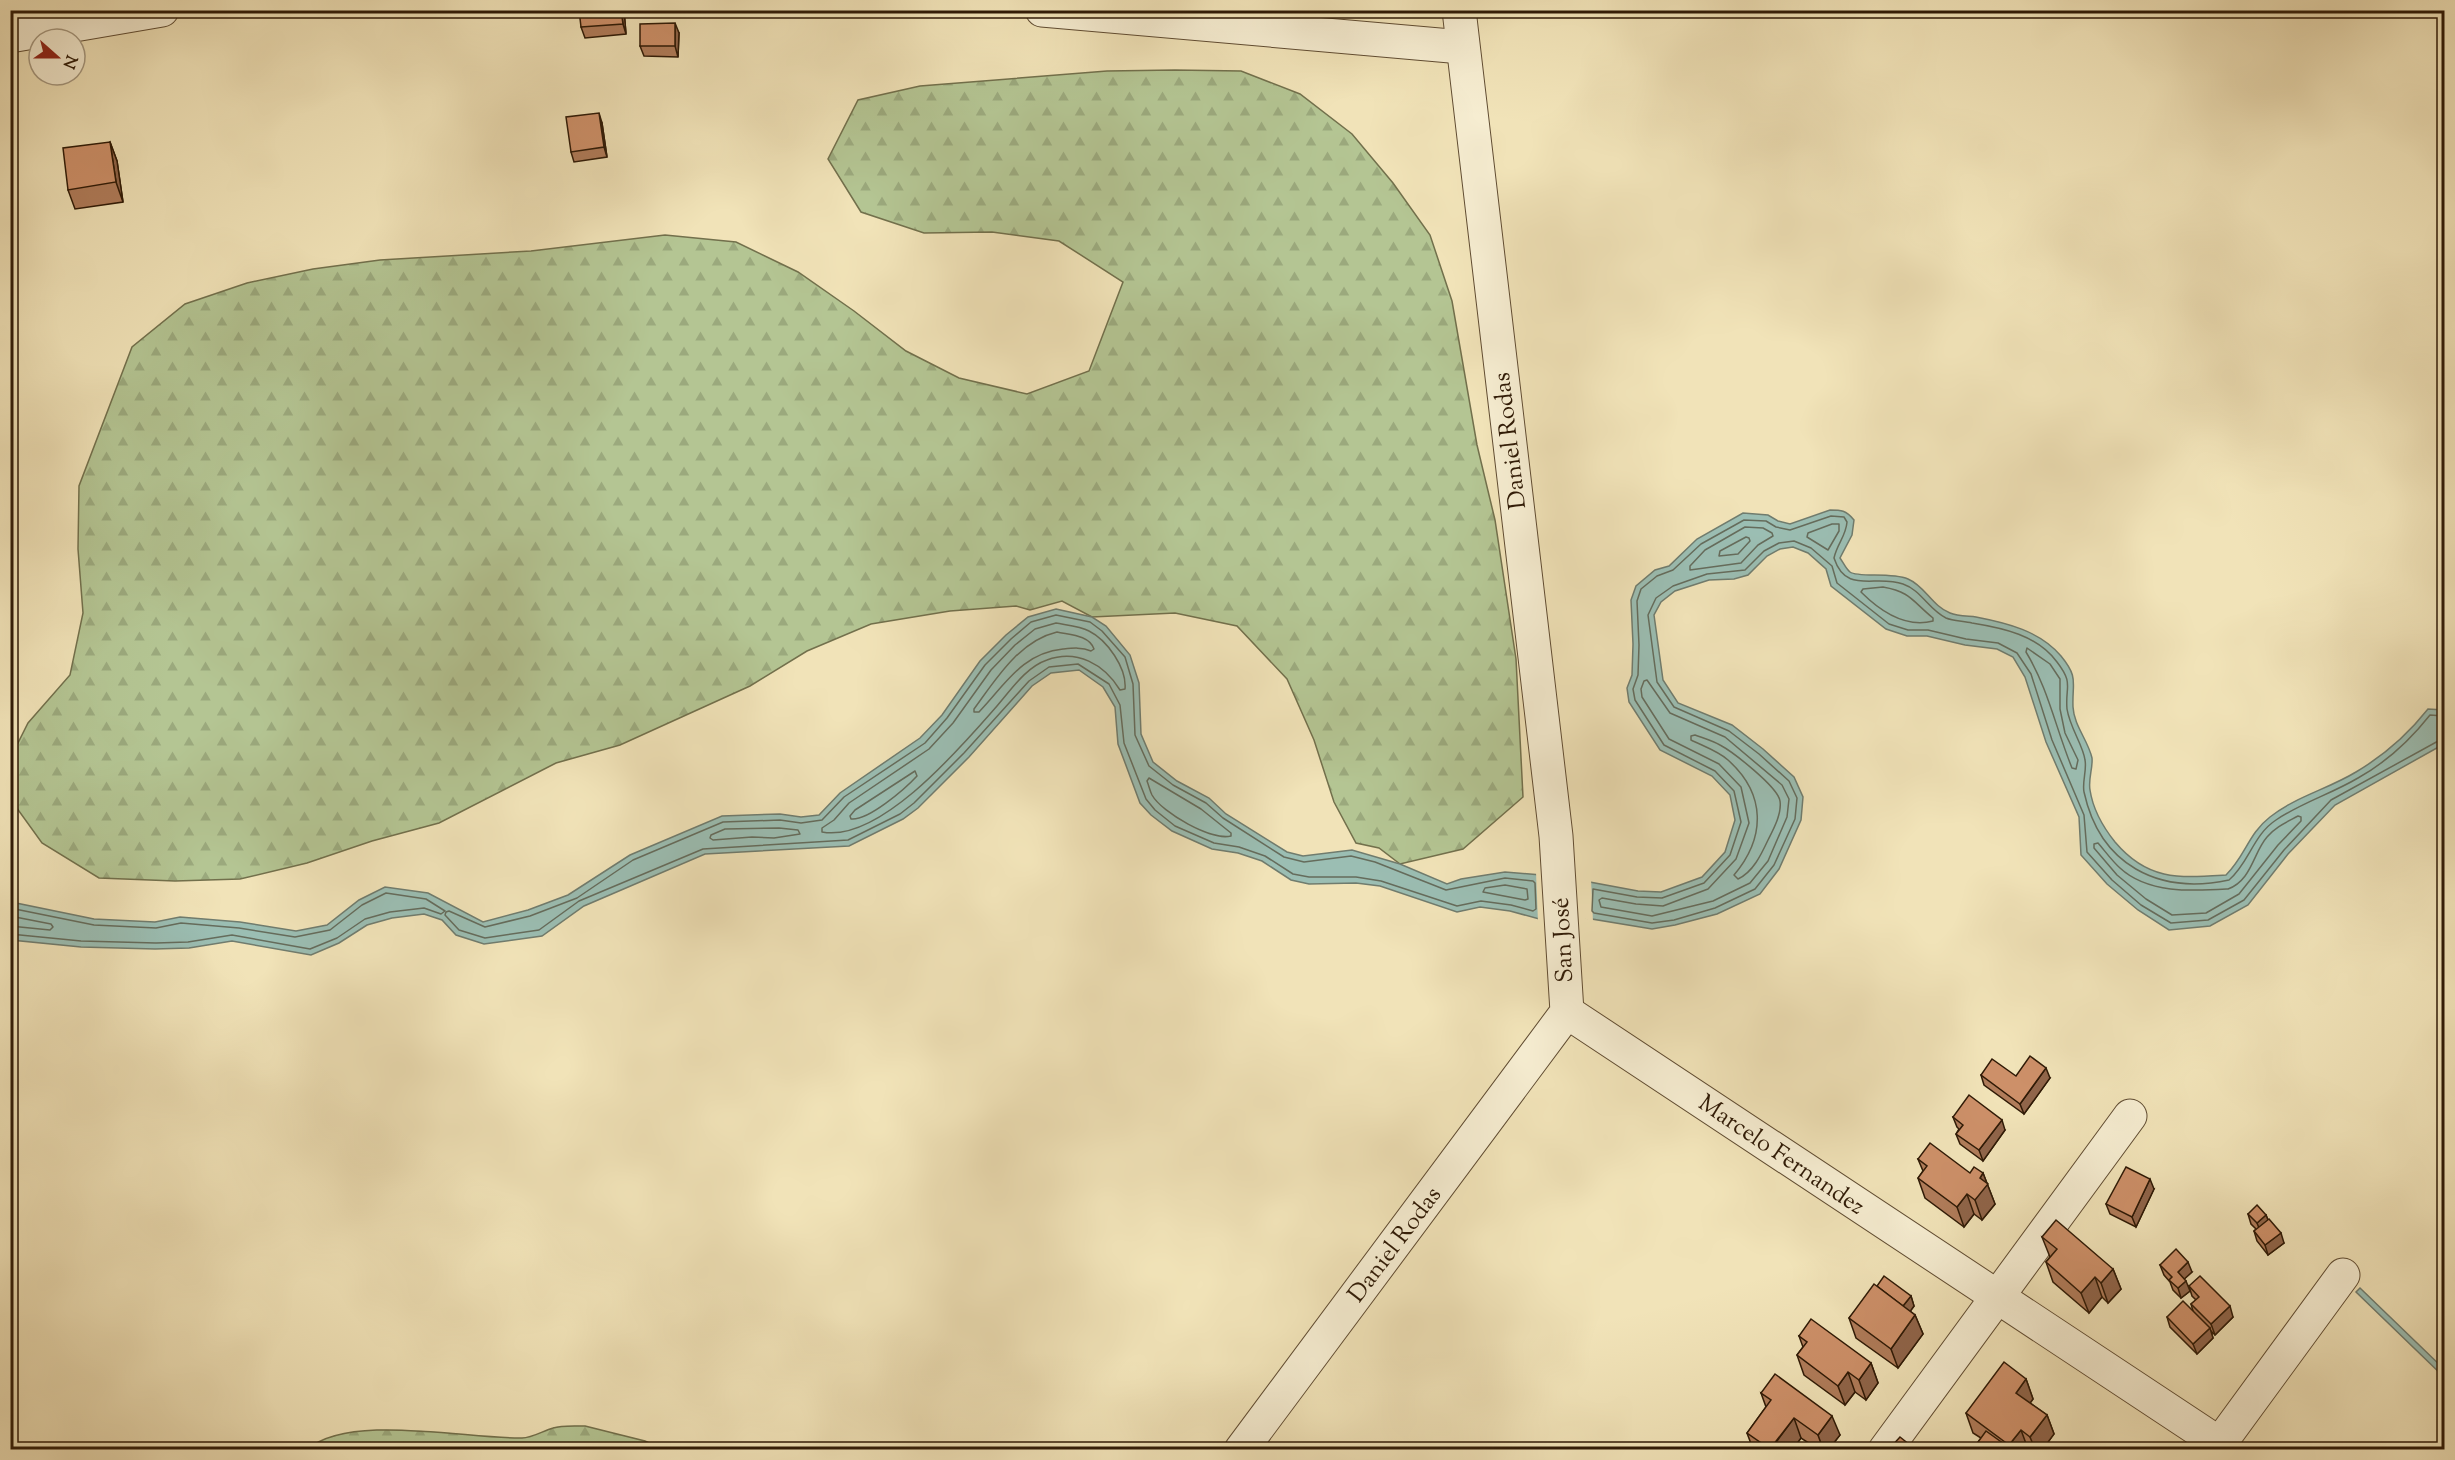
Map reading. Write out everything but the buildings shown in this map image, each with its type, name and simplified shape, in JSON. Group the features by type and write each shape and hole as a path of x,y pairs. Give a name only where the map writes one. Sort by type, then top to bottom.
{"street":[{"path":"10,36 162,10"},
{"path":"1042,10 1462,47"},
{"name":"Daniel Rodas","path":"1459,10 1556,836"},
{"name":"San José","path":"1547,1038 1567,1012 1556,836"},
{"name":"Marcelo Fernandez","path":"1567,1012 1997,1297 2218,1447"},
{"name":"Daniel Rodas","path":"1241,1449 1547,1038"},
{"path":"1885,1449 2130,1116"},
{"path":"2218,1447 2343,1275"}],"green space":[{"path":"1107,71 1241,71 1300,94 1352,134 1393,183 1430,235 1452,301 1477,445 1495,520 1516,659 1523,797 1463,849 1400,864 1379,848 1356,843 1334,802 1314,740 1287,679 1237,626 1175,613 1092,617 1062,601 1030,610 1016,606 950,611 871,624 807,651 750,686 620,745 556,763 439,823 372,841 307,863 240,879 175,881 99,878 42,843 11,800 11,757 28,723 70,675 83,613 78,549 79,486 132,347 185,304 247,283 313,269 380,260 531,251 665,235 736,242 798,272 906,351 959,378 1027,394 1089,371 1123,282 1059,241 992,232 924,233 861,212 828,159 858,100 920,86"},
{"path":"585,1426 645,1441 662,1449 308,1449 327,1438 352,1432 410,1430 526,1438 557,1427"}],"water":[{"path":"1830,510 1843,511 1854,520 1852,535 1840,558 1850,572 1908,579 1919,586 1938,606 1950,613 2011,625 2033,634 2053,647 2067,663 2072,675 2074,714 2092,758 2090,786 2096,811 2115,842 2127,855 2152,870 2193,877 2226,875 2257,830 2270,817 2290,804 2366,766 2395,744 2428,709 2444,710 2444,744 2335,805 2288,854 2248,905 2210,926 2169,930 2138,910 2107,884 2081,855 2079,817 2046,742 2025,677 2013,657 1997,649 1965,645 1927,636 1907,636 1886,629 1831,586 1826,569 1808,553 1793,547 1780,549 1767,556 1748,575 1734,579 1709,580 1675,591 1661,602 1654,615 1663,680 1678,703 1732,725 1794,777 1803,797 1801,820 1779,869 1760,894 1717,914 1675,925 1652,929 1586,918 1584,881 1638,891 1661,892 1702,877 1725,852 1735,820 1730,795 1712,776 1660,750 1629,702 1627,688 1632,675 1633,644 1631,600 1636,586 1655,570 1669,566 1697,539 1743,513 1768,515 1790,524"},
{"path":"1056,609 1092,617 1106,626 1130,655 1139,683 1141,734 1153,762 1177,781 1209,798 1226,814 1287,852 1303,856 1352,850 1400,864 1447,884 1461,879 1505,872 1541,875 1543,920 1510,911 1480,907 1457,912 1380,886 1356,883 1309,884 1291,880 1262,861 1238,853 1212,849 1172,831 1140,803 1118,744 1115,707 1103,687 1079,670 1051,673 1032,686 969,757 918,808 903,819 849,846 705,854 584,906 542,936 484,944 456,935 442,920 424,914 392,918 367,925 339,943 311,955 232,941 189,948 155,949 81,947 11,940 11,902 94,919 155,922 180,917 240,922 296,931 327,925 359,900 385,887 428,893 483,922 528,910 568,895 630,855 722,816 780,814 801,817 819,815 840,793 920,738 942,715 980,661 1006,635 1028,617"},
{"path":"2360,1288 2444,1369 2444,1377 2356,1292"}],"pier":[{"path":"1536,872 1543,873 1545,922 1543,923 1538,922"},
{"path":"1584,878 1591,879 1593,922 1583,918 1581,881"}]}
